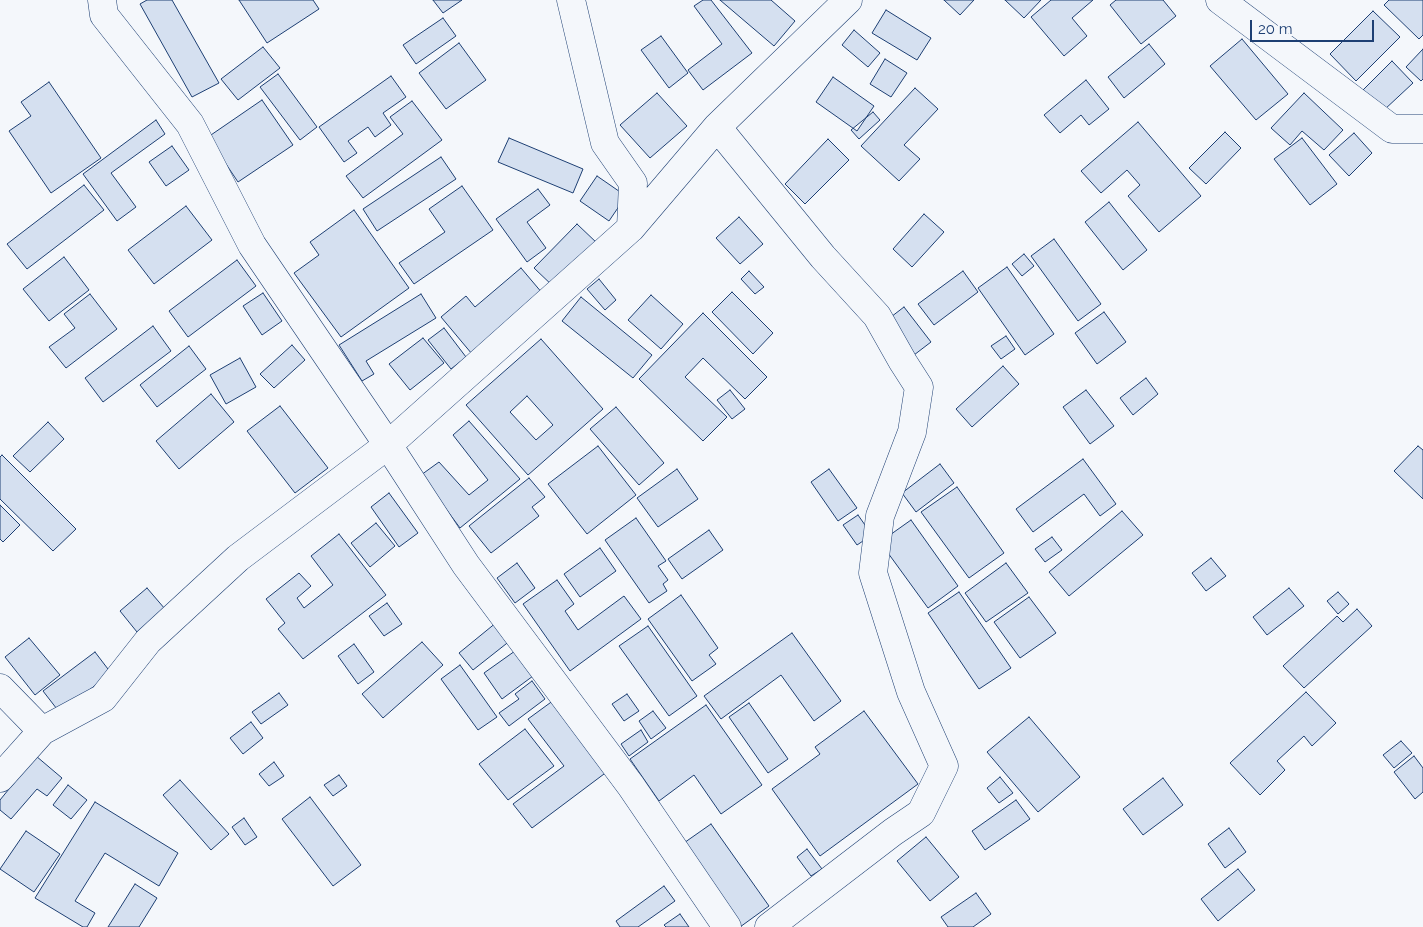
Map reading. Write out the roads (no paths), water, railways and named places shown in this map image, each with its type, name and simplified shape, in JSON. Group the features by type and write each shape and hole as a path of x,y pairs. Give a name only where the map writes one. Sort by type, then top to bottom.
{"street":[{"path":"102,0 104,15 190,124 252,245 388,445 466,565 631,786 727,927"},
{"path":"571,0 605,143 633,184 631,228"},
{"path":"0,778 42,731 103,698 148,642 238,558 388,445 631,228 717,127 848,0"},
{"path":"1220,0 1392,129 1423,129"},
{"path":"717,127 823,257 877,316 919,387 912,432 880,516 873,573 911,692 944,766 921,813 893,832 769,927"},
{"path":"0,688 42,731"}]}
